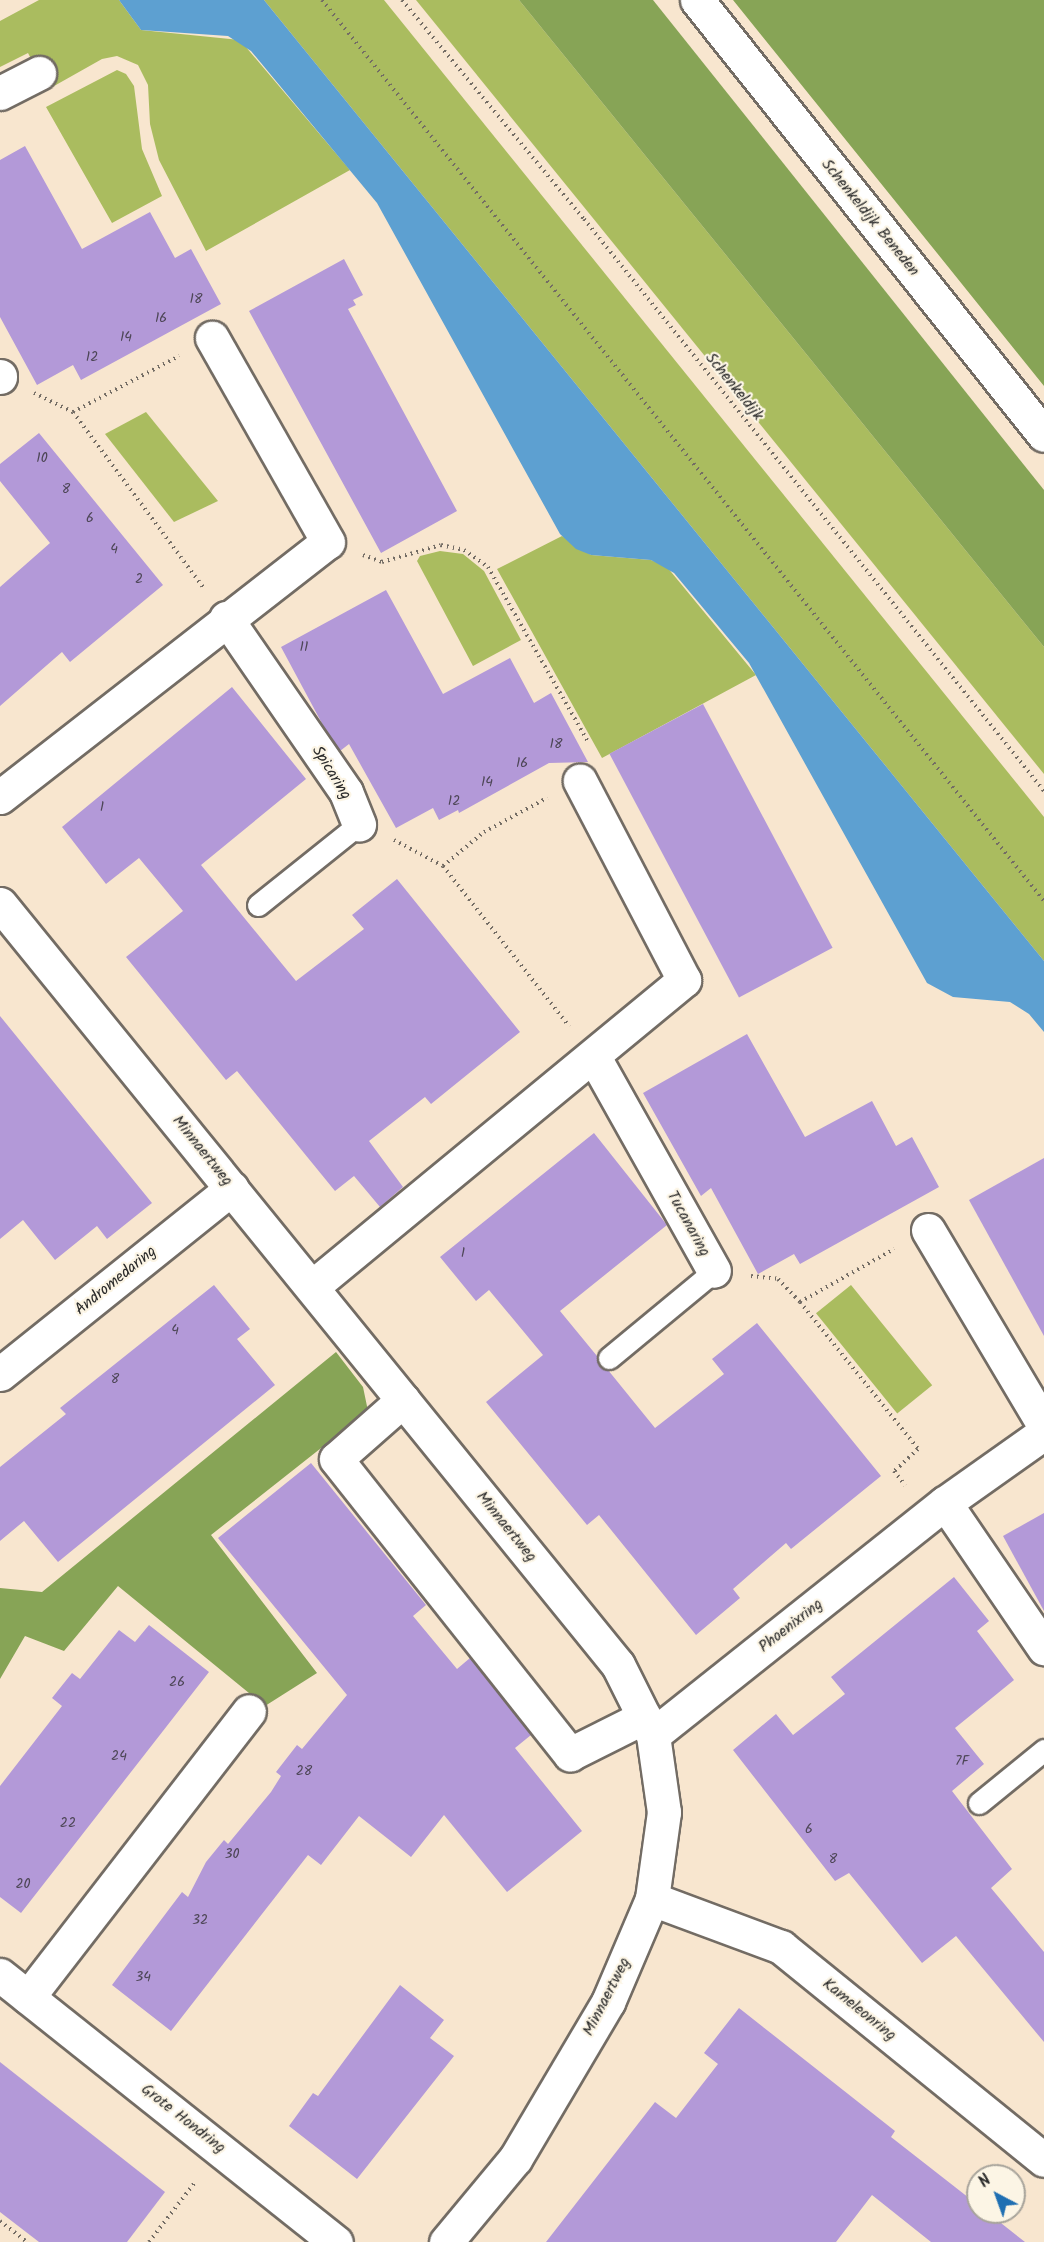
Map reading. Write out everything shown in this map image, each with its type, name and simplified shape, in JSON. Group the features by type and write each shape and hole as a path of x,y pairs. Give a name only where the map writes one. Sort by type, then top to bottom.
{"street":[{"name":"Schenkeldijk Beneden","path":"697,0 1044,435"},
{"path":"0,93 39,73"},
{"path":"0,797 226,618 328,542 212,338"},
{"name":"Spicaring","path":"226,618 346,792 359,824"},
{"path":"313,1286 594,1057 684,980 580,781"},
{"name":"Minnaertweg","path":"0,904 313,1286 618,1665 649,1726 664,1812 652,1899 608,2002 515,2159 446,2242"},
{"name":"Tucanaring","path":"594,1057 714,1271"},
{"name":"Andromedaring","path":"0,1374 232,1188"},
{"path":"928,1230 1044,1425"},
{"path":"403,1400 336,1459 570,1754 649,1726"},
{"name":"Phoenixring","path":"649,1726 937,1510 1044,1433"},
{"path":"937,1510 1044,1648"},
{"path":"28,1997 249,1711"},
{"name":"Kameleonring","path":"652,1899 781,1947 1044,2160"},
{"name":"Grote Hondring","path":"0,1975 336,2242"}],"lane":[{"path":"258,905 359,824"},
{"name":"Tucanaring","path":"609,1358 714,1271"},
{"path":"979,1803 1044,1750"}],"path":[{"path":"322,0 1044,901"},
{"name":"Schenkeldijk","path":"402,0 584,219 1044,791"},
{"path":"73,412 212,338"},
{"path":"0,377 73,412 226,618"},
{"path":"328,542 382,562 441,545 464,550 488,567 602,768 484,832 443,866"},
{"path":"359,824 443,866 594,1057"},
{"path":"800,1302 928,1230"},
{"path":"714,1271 778,1279 800,1302 918,1449 894,1471 937,1510"},
{"path":"149,2242 221,2149"},
{"path":"0,2221 27,2242"}],"green space":[{"path":"39,0 119,0 141,30 240,40 350,170 206,251 159,160 150,124 148,85 138,65 117,56 102,59 47,90 28,53 0,67 0,21"},
{"path":"264,0 384,0 1044,817 1044,961"},
{"path":"416,0 519,0 1044,647 1044,774"},
{"path":"519,0 653,0 1044,490 1044,647"},
{"path":"733,0 1044,0 1044,386 937,253"},
{"path":"117,70 126,74 134,86 142,149 162,196 112,223 46,107"},
{"path":"146,412 218,501 174,522 105,434"},
{"path":"562,536 591,555 651,560 667,567 756,675 602,758 497,569"},
{"path":"440,551 463,554 484,571 521,640 473,666 417,561 420,556"},
{"path":"851,1285 932,1385 897,1414 816,1313"},
{"path":"336,1352 363,1387 368,1411 211,1535 317,1673 265,1706 118,1586 64,1651 25,1636 0,1679 0,1588 42,1592"}],"water":[{"path":"119,0 264,0 1044,961 1044,1032 1029,1014 1010,1002 953,997 927,983 749,663 674,573 651,560 591,555 576,549 560,534 377,203 251,51 228,36 141,30"}],"building":[{"path":"25,146 82,249 150,212 175,258 191,249 221,304 81,380 73,365 37,385 0,317 0,160"},
{"path":"344,259 363,295 353,300 356,305 348,309 457,511 381,553 249,311"},
{"path":"39,433 163,585 70,662 62,652 0,706 0,587 50,543 0,481 0,464"},
{"path":"386,590 443,694 510,658 534,703 551,693 588,762 549,763 459,813 458,810 439,820 433,808 396,828 349,744 340,751 325,729 281,647"},
{"path":"232,687 306,779 201,865 296,981 364,929 352,915 397,879 520,1032 431,1104 425,1097 369,1141 403,1187 380,1207 354,1176 335,1191 237,1071 226,1080 126,957 183,911 139,858 106,884 62,827"},
{"path":"703,704 833,948 739,997 609,754"},
{"path":"0,1016 152,1203 107,1239 97,1226 55,1260 23,1220 0,1239"},
{"path":"747,1034 805,1137 872,1101 896,1146 912,1137 939,1187 800,1264 794,1254 758,1274 711,1188 701,1196 643,1093"},
{"path":"594,1133 667,1225 560,1311 597,1356 600,1367 608,1370 655,1428 724,1374 712,1359 757,1323 881,1476 791,1549 786,1543 733,1589 740,1598 696,1635 599,1515 587,1525 486,1402 543,1355 489,1290 476,1301 440,1257"},
{"path":"1044,1158 1044,1336 969,1200"},
{"path":"214,1285 250,1329 237,1339 275,1385 58,1562 24,1521 0,1541 0,1467 66,1414 60,1408"},
{"path":"311,1463 426,1605 413,1616 457,1669 470,1658 531,1735 515,1748 582,1831 507,1892 444,1815 411,1857 359,1816 321,1865 308,1855 171,2031 112,1985 182,1892 188,1897 206,1862 224,1840 228,1844 271,1792 281,1776 276,1772 297,1745 302,1749 347,1695 218,1538"},
{"path":"1044,1513 1044,1611 1003,1536"},
{"path":"954,1577 989,1621 977,1631 1014,1680 955,1728 984,1764 952,1791 1012,1869 991,1888 1044,1952 1044,2042 956,1936 922,1963 849,1873 835,1881 733,1750 776,1714 793,1735 845,1694 831,1677"},
{"path":"149,1625 209,1672 21,1913 0,1897 0,1786 62,1706 52,1698 72,1673 80,1679 119,1630 135,1642"},
{"path":"400,1985 444,2020 430,2038 454,2056 357,2179 289,2126 313,2093 318,2096"},
{"path":"739,2008 895,2131 891,2137 966,2196 966,2224 1002,2224 1025,2242 931,2242 872,2195 836,2242 546,2242 655,2102 676,2118 718,2064 704,2053"},
{"path":"0,2062 165,2192 127,2242 39,2242 0,2212"}]}
